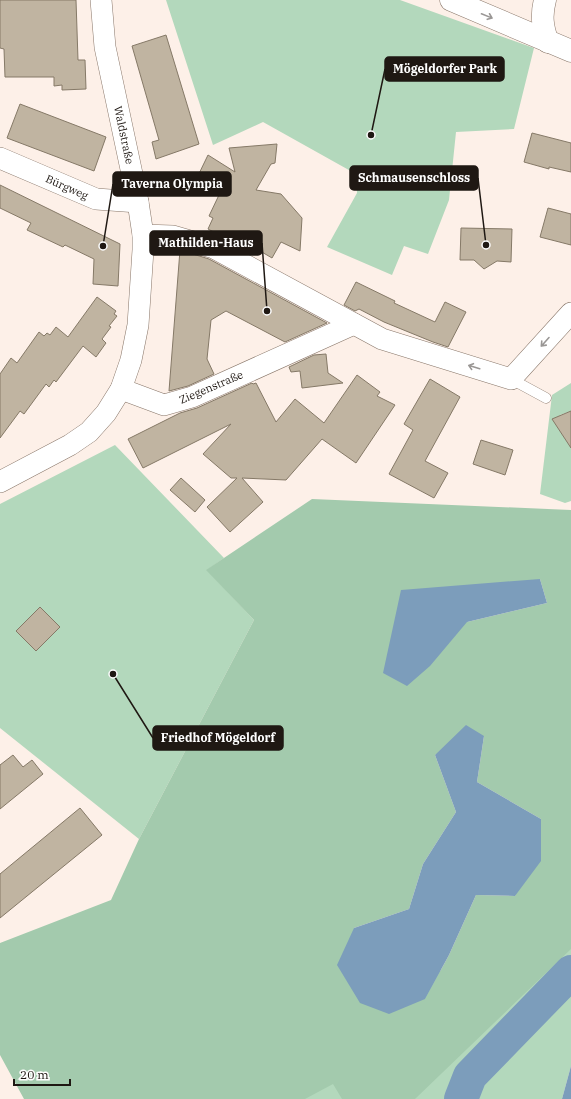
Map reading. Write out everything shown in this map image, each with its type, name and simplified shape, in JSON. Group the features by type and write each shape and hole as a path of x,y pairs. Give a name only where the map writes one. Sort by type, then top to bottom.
{"street":[{"name":"Waldstraße","path":"101,0 105,47 138,202 143,235 138,324 131,360 121,389"},
{"path":"451,0 571,51"},
{"path":"545,0 542,21 548,42"},
{"name":"Bürgweg","path":"0,158 96,199 138,202"},
{"path":"143,235 173,236 214,248 382,339 511,378 571,313"},
{"name":"Ziegenstraße","path":"121,389 164,405 192,397 354,324"},
{"path":"0,482 70,445 90,432 106,413 121,389"}],"lane":[{"path":"511,378 546,398"}],"green space":[{"path":"166,0 400,0 534,48 514,129 456,132 449,200 428,254 404,246 392,275 327,247 357,193 356,174 263,122 213,145"},
{"path":"571,383 571,411 560,415 557,426 571,439 571,501 565,503 540,494 552,395"},
{"path":"115,445 224,558 207,570 254,620 139,839 0,728 0,504"},
{"path":"312,499 571,510 571,949 415,1099 342,1099 333,1084 305,1099 24,1099 0,1055 0,943 111,900 139,839 254,620 206,570","holes":["540,579 547,603 467,622","484,736 477,782 541,819 515,896 476,895 449,955 425,999 354,928 409,909 423,864 456,812 435,755"]},
{"path":"571,914 571,1066 562,1099 144,1099"}],"water":[{"path":"540,579 547,603 467,622 430,666 407,686 383,673 401,590"},
{"path":"466,725 484,736 477,782 541,819 541,861 515,896 476,895 449,955 425,999 389,1014 360,1003 337,965 354,928 409,909 423,864 456,812 435,755"},
{"path":"571,1066 571,1099 562,1099"}],"building":[{"path":"0,0 76,0 78,60 85,60 86,89 62,90 62,85 54,86 54,77 5,77 4,49 0,48"},
{"path":"166,35 199,144 156,159 152,142 159,140 132,46"},
{"path":"20,104 106,137 94,171 7,138"},
{"path":"532,133 571,143 571,172 549,167 549,169 524,162"},
{"path":"277,144 275,163 271,164 256,190 281,194 302,218 300,251 281,242 272,258 255,248 252,252 208,229 213,218 209,216 219,195 194,184 208,155 235,172 229,148"},
{"path":"0,185 120,244 118,286 93,284 94,259 65,245 63,247 27,230 31,223 0,208"},
{"path":"548,208 571,214 571,245 540,237"},
{"path":"461,228 512,229 511,262 497,261 484,269 474,260 460,260"},
{"path":"180,250 209,259 327,323 285,342 226,311 211,320 207,359 214,374 188,386 169,391"},
{"path":"356,282 395,301 394,303 435,322 445,302 466,312 448,347 384,322 359,309 355,311 344,305"},
{"path":"97,297 116,311 114,314 117,316 109,326 111,327 102,339 106,343 96,357 83,346 56,382 54,380 49,387 46,384 24,414 20,411 0,438 0,374 11,358 17,363 39,332 44,336 47,333 50,335 56,327 68,337"},
{"path":"326,354 328,373 343,383 302,388 300,371 291,372 289,367 314,355"},
{"path":"357,375 380,392 377,396 395,405 356,463 322,439 286,480 242,478 263,502 230,532 207,507 237,478 231,478 203,454 231,424 143,468 128,439 180,413 197,408 252,383 256,383 276,422 295,399 324,423"},
{"path":"430,379 460,397 425,461 448,473 434,498 389,474 413,430 404,424"},
{"path":"571,411 571,448 552,419"},
{"path":"481,440 513,450 505,475 473,464"},
{"path":"181,478 205,500 195,512 170,490"},
{"path":"40,607 60,627 36,651 16,631"},
{"path":"13,755 23,767 32,760 43,774 0,809 0,765"},
{"path":"80,808 102,835 0,918 0,874"}],"waterway":[{"path":"461,1099 470,1076 571,972"}],"place":[{"name":"Mögeldorfer Park","path":"371,135"},
{"name":"Schmausenschloss","path":"486,245"},
{"name":"Taverna Olympia","path":"103,246"},
{"name":"Mathilden-Haus","path":"267,311"},
{"name":"Friedhof Mögeldorf","path":"113,674"}]}
